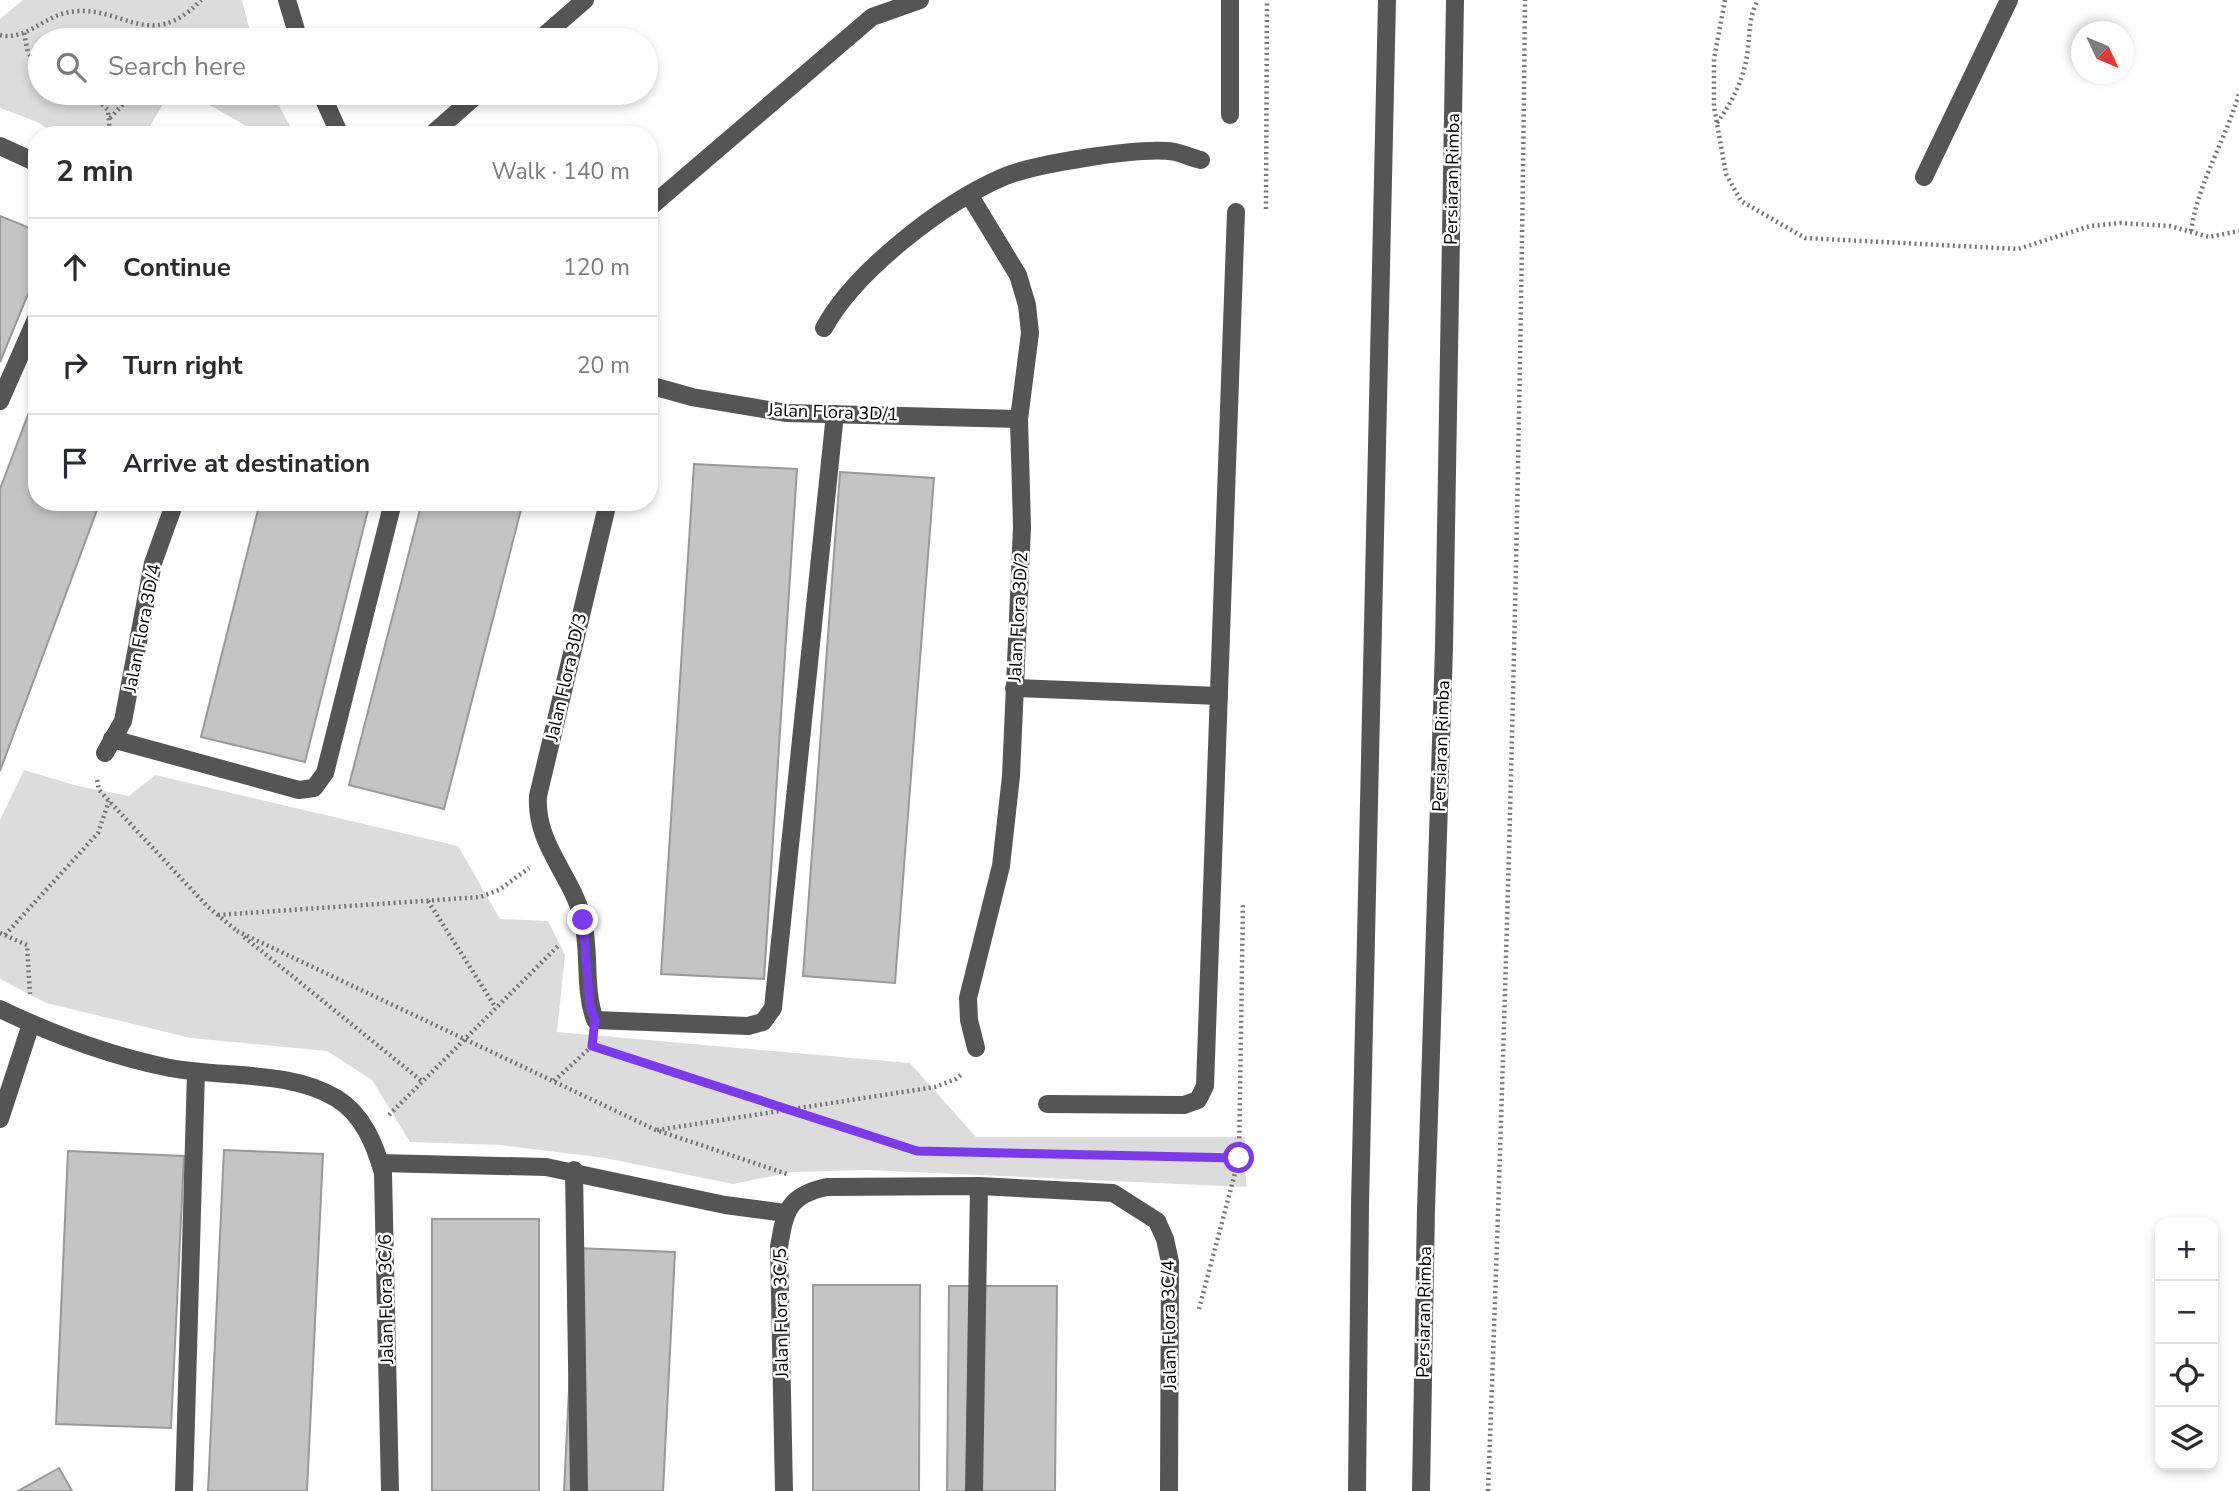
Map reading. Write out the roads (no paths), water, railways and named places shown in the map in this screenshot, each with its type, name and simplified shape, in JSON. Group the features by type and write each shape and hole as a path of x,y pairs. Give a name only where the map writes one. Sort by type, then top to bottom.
{"street":[{"path":"287,0 295,28"},
{"path":"553,28 585,0"},
{"path":"658,200 872,17 920,0"},
{"path":"1230,0 1230,115"},
{"path":"1357,1491 1360,1205 1387,0"},
{"name":"Persiaran Rimba","path":"1421,1491 1426,1196 1445,634 1454,0"},
{"path":"1924,177 2009,0"},
{"path":"327,105 337,126"},
{"path":"441,126 465,105"},
{"path":"0,146 28,159"},
{"path":"824,328 859,282 907,238 1003,177 1050,165 1158,151 1175,152 1201,160"},
{"name":"Jalan Flora 3D/2","path":"970,196 1018,275 1027,305 1030,333 1019,419 1022,538 1011,776 1001,866 968,998 969,1020 976,1048"},
{"path":"1047,1104 1184,1105 1198,1100 1205,1086 1236,212"},
{"path":"0,401 28,337"},
{"name":"Jalan Flora 3D/1","path":"658,387 735,406 787,413 1019,419"},
{"name":"Jalan Flora 3D/3","path":"606,511 538,796 537,813 549,852 578,902 583,920 590,1007 595,1020 748,1026 763,1022 773,1008 835,414"},
{"name":"Jalan Flora 3D/4","path":"172,511 153,563 123,721 108,746 299,790 314,788 325,773 391,511"},
{"path":"1014,688 1219,696"},
{"path":"0,1009 81,1044 196,1072 184,1491"},
{"path":"0,1119 31,1024"},
{"name":"Jalan Flora 3C/6","path":"196,1072 295,1081 339,1100 355,1114 369,1134 380,1163 384,1193 390,1491"},
{"path":"380,1163 514,1165 574,1170 725,1205 785,1213 805,1191 827,1187 979,1186 974,1491"},
{"path":"574,1170 579,1491"},
{"name":"Jalan Flora 3C/4","path":"979,1186 1113,1193 1157,1221 1165,1238 1170,1262 1169,1491"},
{"name":"Jalan Flora 3C/5","path":"784,1491 779,1247 785,1213"}]}
